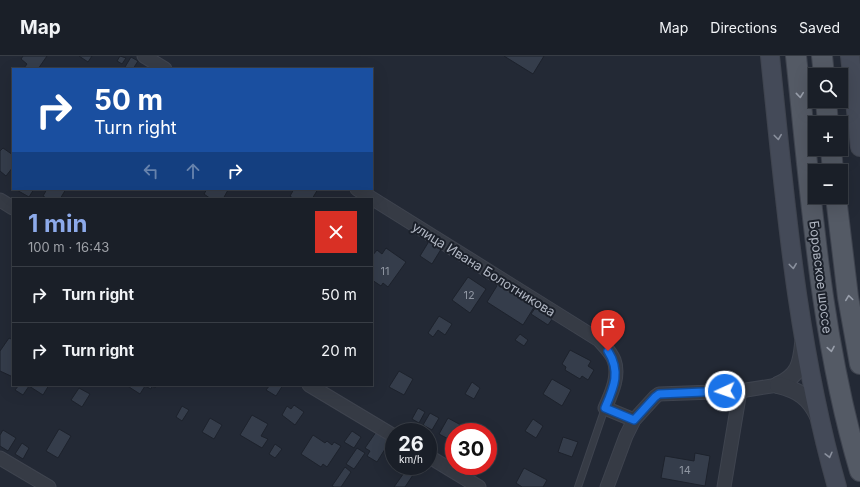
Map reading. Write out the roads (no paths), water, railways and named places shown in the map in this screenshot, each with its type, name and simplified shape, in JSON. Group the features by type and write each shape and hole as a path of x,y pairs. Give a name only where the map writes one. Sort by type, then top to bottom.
{"main road":[{"path":"770,56 794,276 821,422 837,487"},
{"name":"Боровское шоссе","path":"796,56 822,296 843,408 860,471"},
{"path":"822,56 823,68"},
{"path":"854,65 860,147"},
{"name":"Боровское шоссе","path":"837,204 848,296 860,364"}],"street":[{"path":"144,56 163,68"},
{"name":"улица Ивана Болотникова","path":"359,190 371,198"},
{"name":"улица Ивана Болотникова","path":"373,199 599,340 614,361 616,378 613,390 605,408"},
{"path":"0,200 12,207"},
{"path":"606,487 626,436 634,420 655,397 659,394 740,391 778,385 787,382 800,364 803,330"},
{"path":"778,385 791,388 803,395 811,404 821,422"},
{"path":"311,386 385,431"},
{"path":"724,487 740,391"},
{"path":"605,408 634,420"},
{"path":"0,458 49,487"},
{"path":"437,461 479,487"}],"lane":[{"path":"578,487 605,408"}]}
